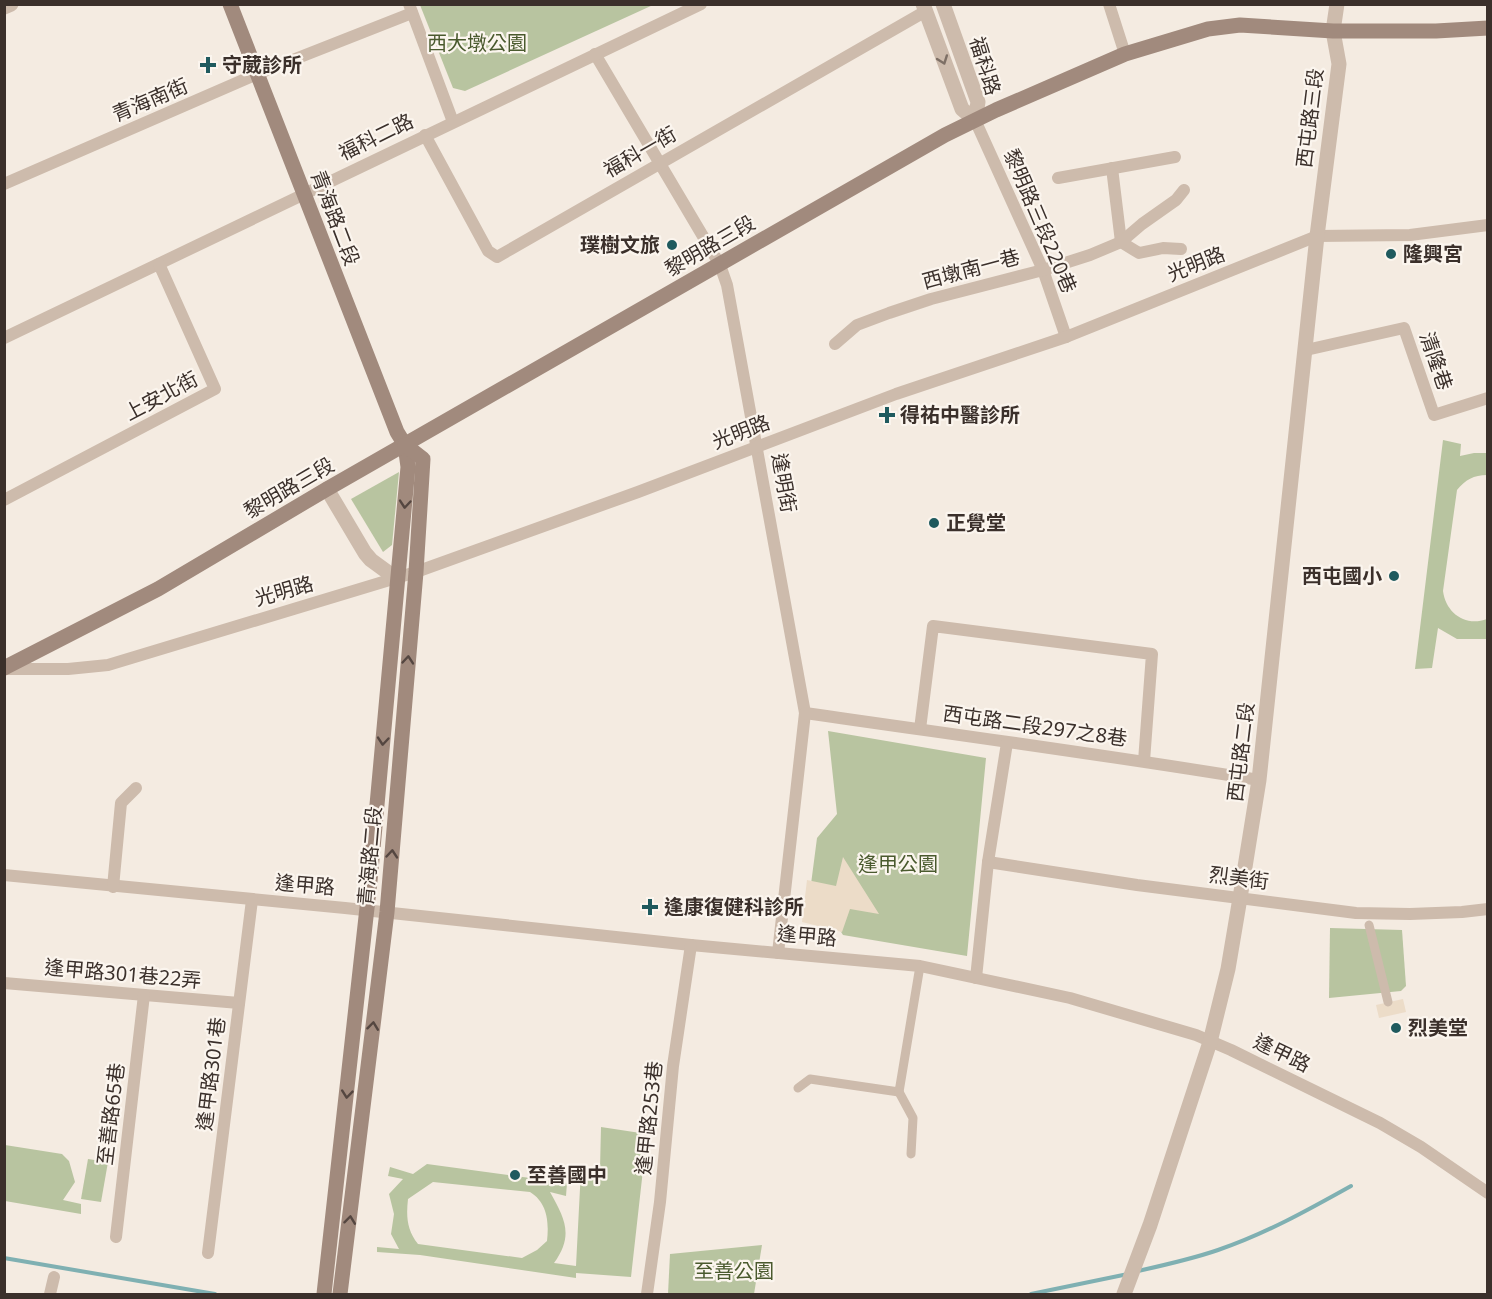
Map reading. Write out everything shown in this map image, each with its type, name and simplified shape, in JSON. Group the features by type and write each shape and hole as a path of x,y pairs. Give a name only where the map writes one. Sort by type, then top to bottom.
{"main road":[{"name":"青海路二段","path":"230,4 397,432 405,446 423,459 416,572 387,912 340,1294"},
{"name":"黎明路三段","path":"4,668 158,589 327,489 874,175 975,120 1125,54 1208,29 1240,25 1333,31 1436,31 1488,27"},
{"name":"青海路二段","path":"324,1294 367,911 407,477 405,446"}],"street":[{"path":"4,7 11,4"},
{"name":"福科二路","path":"4,338 701,4"},
{"name":"福科路","path":"943,4 978,102 975,120"},
{"path":"1109,4 1125,54"},
{"name":"西屯路三段","path":"1317,236 1339,64 1333,31 1337,4"},
{"name":"福科路","path":"925,8 962,109 975,120"},
{"name":"福科一街","path":"425,135 488,251 498,257 925,8"},
{"path":"410,9 453,122"},
{"name":"青海南街","path":"4,184 410,9"},
{"name":"逢明街","path":"595,54 720,265 727,285 806,713 778,953"},
{"name":"黎明路三段220巷","path":"975,120 1043,270 1066,337"},
{"path":"1058,178 1175,157"},
{"path":"1112,168 1121,242 1139,253 1163,248 1181,249"},
{"name":"西墩南一巷","path":"835,344 858,325 889,313 932,299 1043,270 1121,242 1176,200 1184,190"},
{"name":"光明路","path":"4,668 68,669 108,665 397,579 639,492 896,394 1066,337 1317,236 1410,235 1488,225"},
{"name":"西屯路二段","path":"1125,1291 1210,1042 1228,969 1259,780 1317,236"},
{"name":"上安北街","path":"4,500 215,389 159,264"},
{"name":"清隆巷","path":"1306,350 1404,328 1434,415 1488,398"},
{"path":"327,489 371,560 397,579"},
{"path":"920,729 933,626 1152,654 1144,761"},
{"name":"西屯路二段297之8巷","path":"806,713 1144,761 1259,780"},
{"path":"976,978 988,862 1007,743"},
{"path":"113,887 121,803 136,788"},
{"name":"烈美街","path":"988,862 1356,913 1410,914 1488,909"},
{"name":"逢甲路","path":"4,875 920,966 1076,999 1196,1035 1380,1123 1426,1150 1488,1193"},
{"name":"逢甲路301巷","path":"208,1253 252,900"},
{"path":"1369,925 1388,1002"},
{"name":"逢甲路253巷","path":"647,1294 660,1202 673,1066 691,945"},
{"path":"911,1154 913,1118 899,1092 920,966"},
{"name":"逢甲路301巷22弄","path":"4,983 239,1003"},
{"name":"至善路65巷","path":"116,1237 144,995"},
{"path":"798,1088 810,1079 899,1092"},
{"path":"50,1294 54,1277"}],"green space":[{"name":"西大墩公園","path":"420,5 653,5 465,91 453,88"},
{"path":"1443,440 1461,444 1460,456 1487,453 1487,475 1470,479 1457,490 1443,591 1448,606 1458,616 1471,621 1487,619 1487,639 1457,639 1438,628 1432,668 1415,669"},
{"path":"399,472 392,545 383,552 351,499"},
{"name":"逢甲公園","path":"828,731 986,758 967,956 843,935 811,884 817,838 837,814"},
{"path":"1330,928 1402,930 1406,986 1401,991 1329,998"},
{"path":"601,1127 647,1134 631,1277 576,1273 576,1278 420,1255 377,1252 377,1247 399,1249 391,1234 394,1214 389,1194 403,1179 388,1176 390,1167 413,1174 427,1164 567,1183 566,1196 550,1192 565,1227 564,1244 554,1263 576,1266 581,1169 600,1169","holes":["433,1182 530,1192 544,1208 548,1227 547,1241 537,1250 522,1258 418,1244 409,1228 408,1199"]},
{"path":"5,1145 62,1154 69,1161 75,1182 63,1200 81,1204 81,1214 5,1201"},
{"path":"88,1159 108,1162 101,1202 81,1199"},
{"name":"至善公園","path":"762,1245 754,1294 668,1294 670,1254"}],"shaded area":[{"path":"843,857 879,914 850,909 842,932 802,922 807,880 836,886"},
{"path":"1403,999 1406,1012 1379,1018 1376,1005"}],"waterway":[{"path":"1138,1271 1198,1256 1253,1237 1351,1186"},
{"path":"4,1258 215,1294"},
{"path":"1031,1294 1128,1274"}],"place":[{"name":"守葳診所","path":"208,65"},
{"name":"璞樹文旅","path":"672,245"},
{"name":"隆興宮","path":"1391,254"},
{"name":"得祐中醫診所","path":"887,415"},
{"name":"正覺堂","path":"934,523"},
{"name":"西屯國小","path":"1394,576"},
{"name":"逢康復健科診所","path":"650,907"},
{"name":"烈美堂","path":"1396,1028"},
{"name":"至善國中","path":"515,1175"}]}
